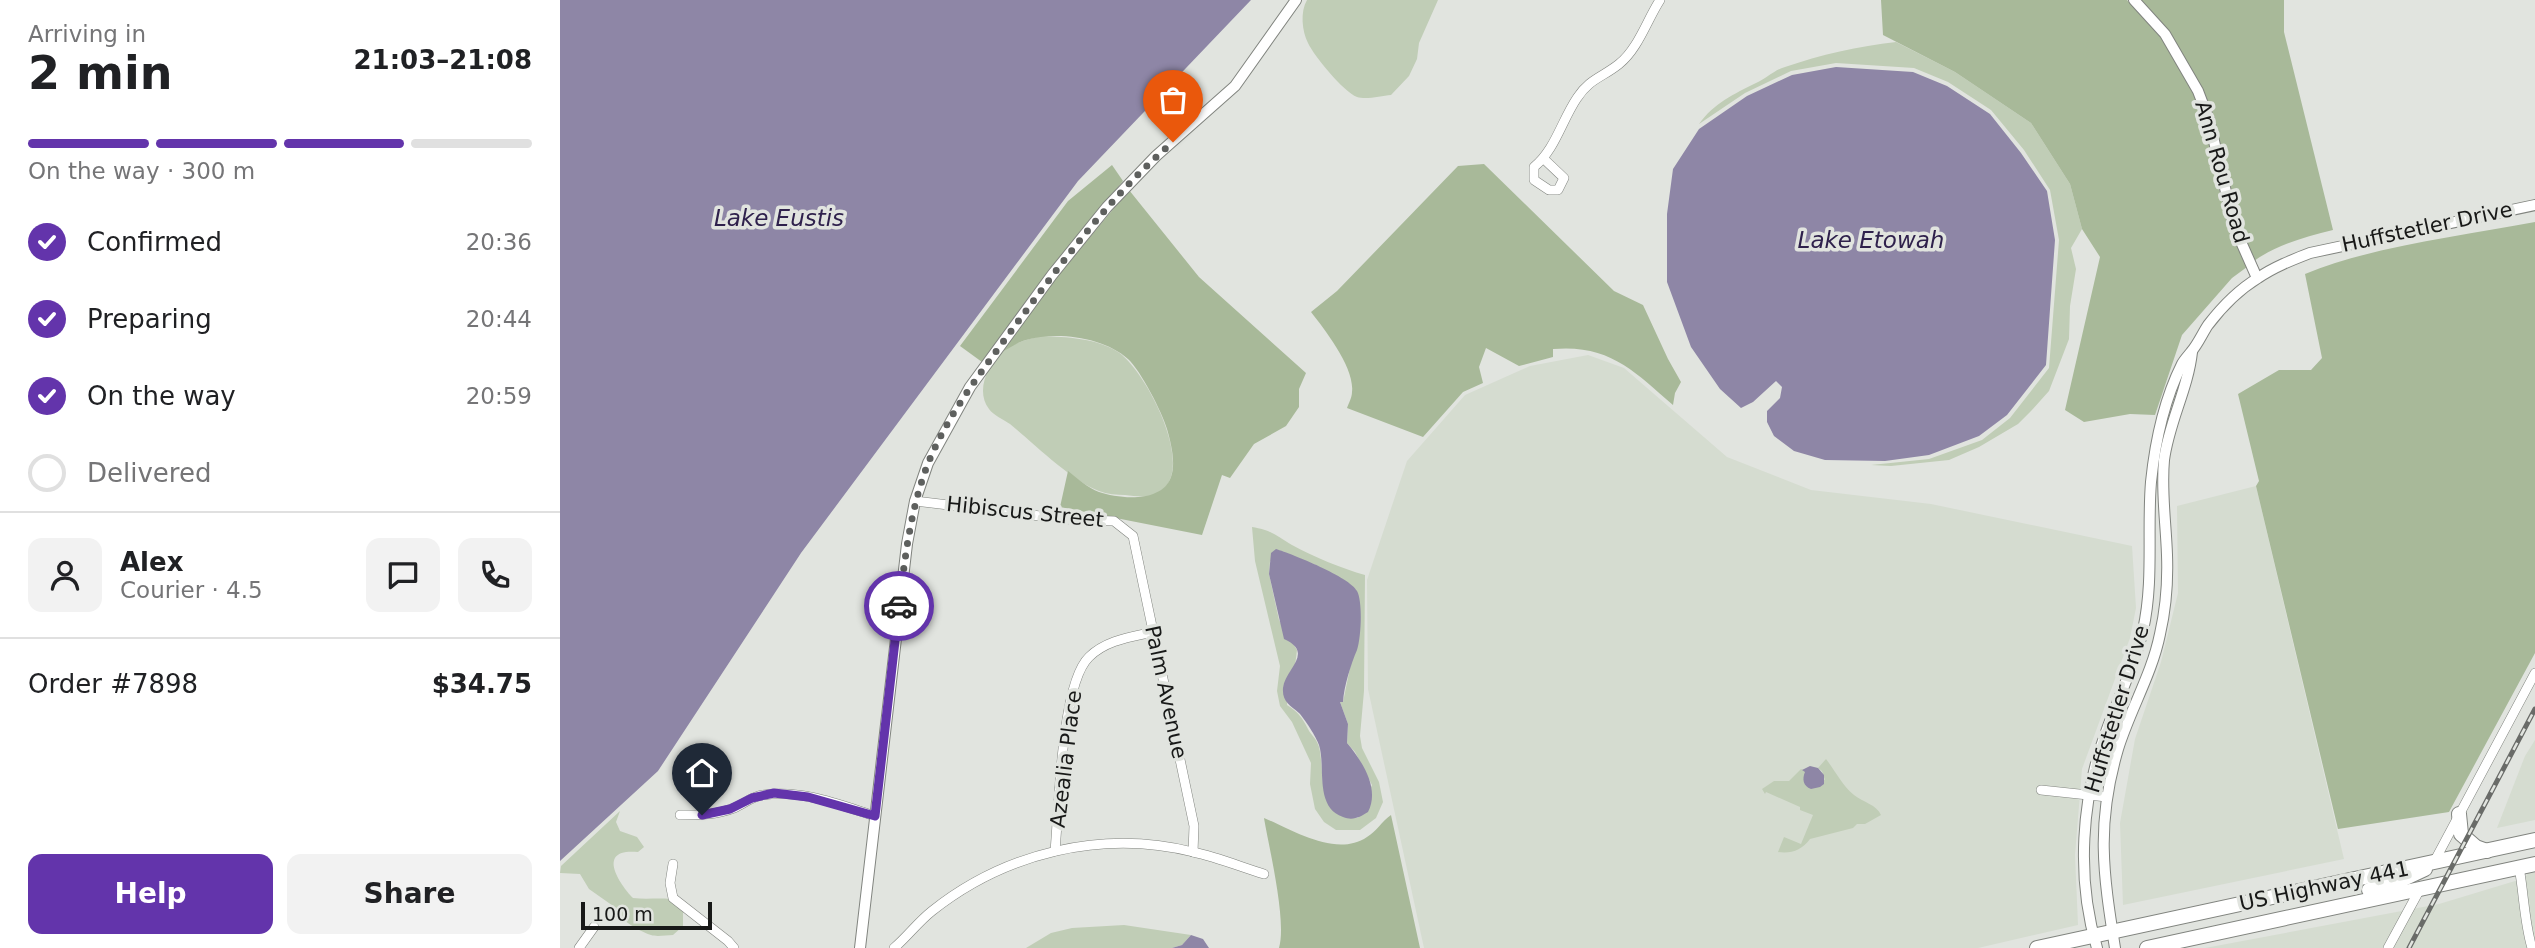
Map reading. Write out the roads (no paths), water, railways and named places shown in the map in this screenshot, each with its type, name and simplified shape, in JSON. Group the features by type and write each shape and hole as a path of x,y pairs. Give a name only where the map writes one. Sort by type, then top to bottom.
{"main road":[{"path":"2459,814 2459,826 2466,840 2487,851"},
{"name":"US Highway 441","path":"2036,948 2096,942 2112,932 2535,840"},
{"path":"2289,917 2321,901 2402,881 2434,862"},
{"path":"2147,948 2535,864"}],"street":[{"path":"860,948 907,544 915,501 929,463 970,387 1052,275 1126,185 1235,86 1296,0"},
{"path":"1544,159 1577,98 1590,82 1620,64 1632,49 1660,0"},
{"name":"Ann Rou Road","path":"2134,0 2165,34 2198,91 2209,120 2234,226 2257,278"},
{"name":"Huffstetler Drive","path":"2096,942 2085,872 2085,821 2093,772 2134,663 2143,629 2150,579 2150,504 2155,457 2170,396 2182,362 2192,352 2210,323 2257,278 2283,264 2310,253 2535,205"},
{"name":"Huffstetler Drive","path":"2115,948 2103,870 2106,797 2119,748 2160,639 2165,610 2167,556 2164,516 2165,459 2169,432 2192,352"},
{"name":"Hibiscus Street","path":"915,501 1065,519 1105,520 1122,525 1130,533"},
{"name":"Palm Avenue","path":"1130,533 1133,536 1194,826 1193,852"},
{"name":"Azealia Place","path":"1055,850 1066,732 1075,678 1096,651 1124,639 1153,632"},
{"path":"2434,862 2535,673"},
{"path":"2041,790 2106,797"},
{"path":"680,815 720,812 739,806 752,798 774,793 808,797 875,816"},
{"path":"894,948 932,911 978,880 1022,860 1055,850 1135,844 1193,852 1264,874"},
{"path":"673,864 670,883 673,898 728,940 734,948"},
{"path":"2519,867 2526,925 2532,948"},
{"path":"2388,948 2420,889"},
{"path":"579,948 594,927"}],"water":[{"name":"Lake Eustis","path":"560,0 1251,0 1078,181 801,553 658,771 560,861"},
{"name":"Lake Etowah","path":"1836,67 1913,72 1947,86 1990,114 2047,191 2055,240 2046,365 2007,415 1979,436 1929,455 1885,461 1825,460 1794,451 1774,436 1767,422 1767,411 1780,398 1782,387 1776,381 1753,402 1741,408 1720,389 1691,347 1667,282 1667,214 1673,169 1699,129 1747,96 1792,75"},
{"path":"1276,549 1344,579 1359,596 1361,620 1358,644 1343,702 1340,702 1348,724 1347,743 1364,767 1371,785 1368,812 1356,818 1343,817 1328,805 1318,742 1304,719 1284,697 1285,681 1298,656 1293,644 1284,639 1269,574 1271,553"},
{"path":"1810,766 1818,768 1824,775 1824,784 1820,787 1808,788 1803,780 1805,772 1802,770"},
{"path":"1191,935 1203,939 1209,948 1172,948 1182,945"}],"railway":[{"path":"2409,948 2535,709"}]}
